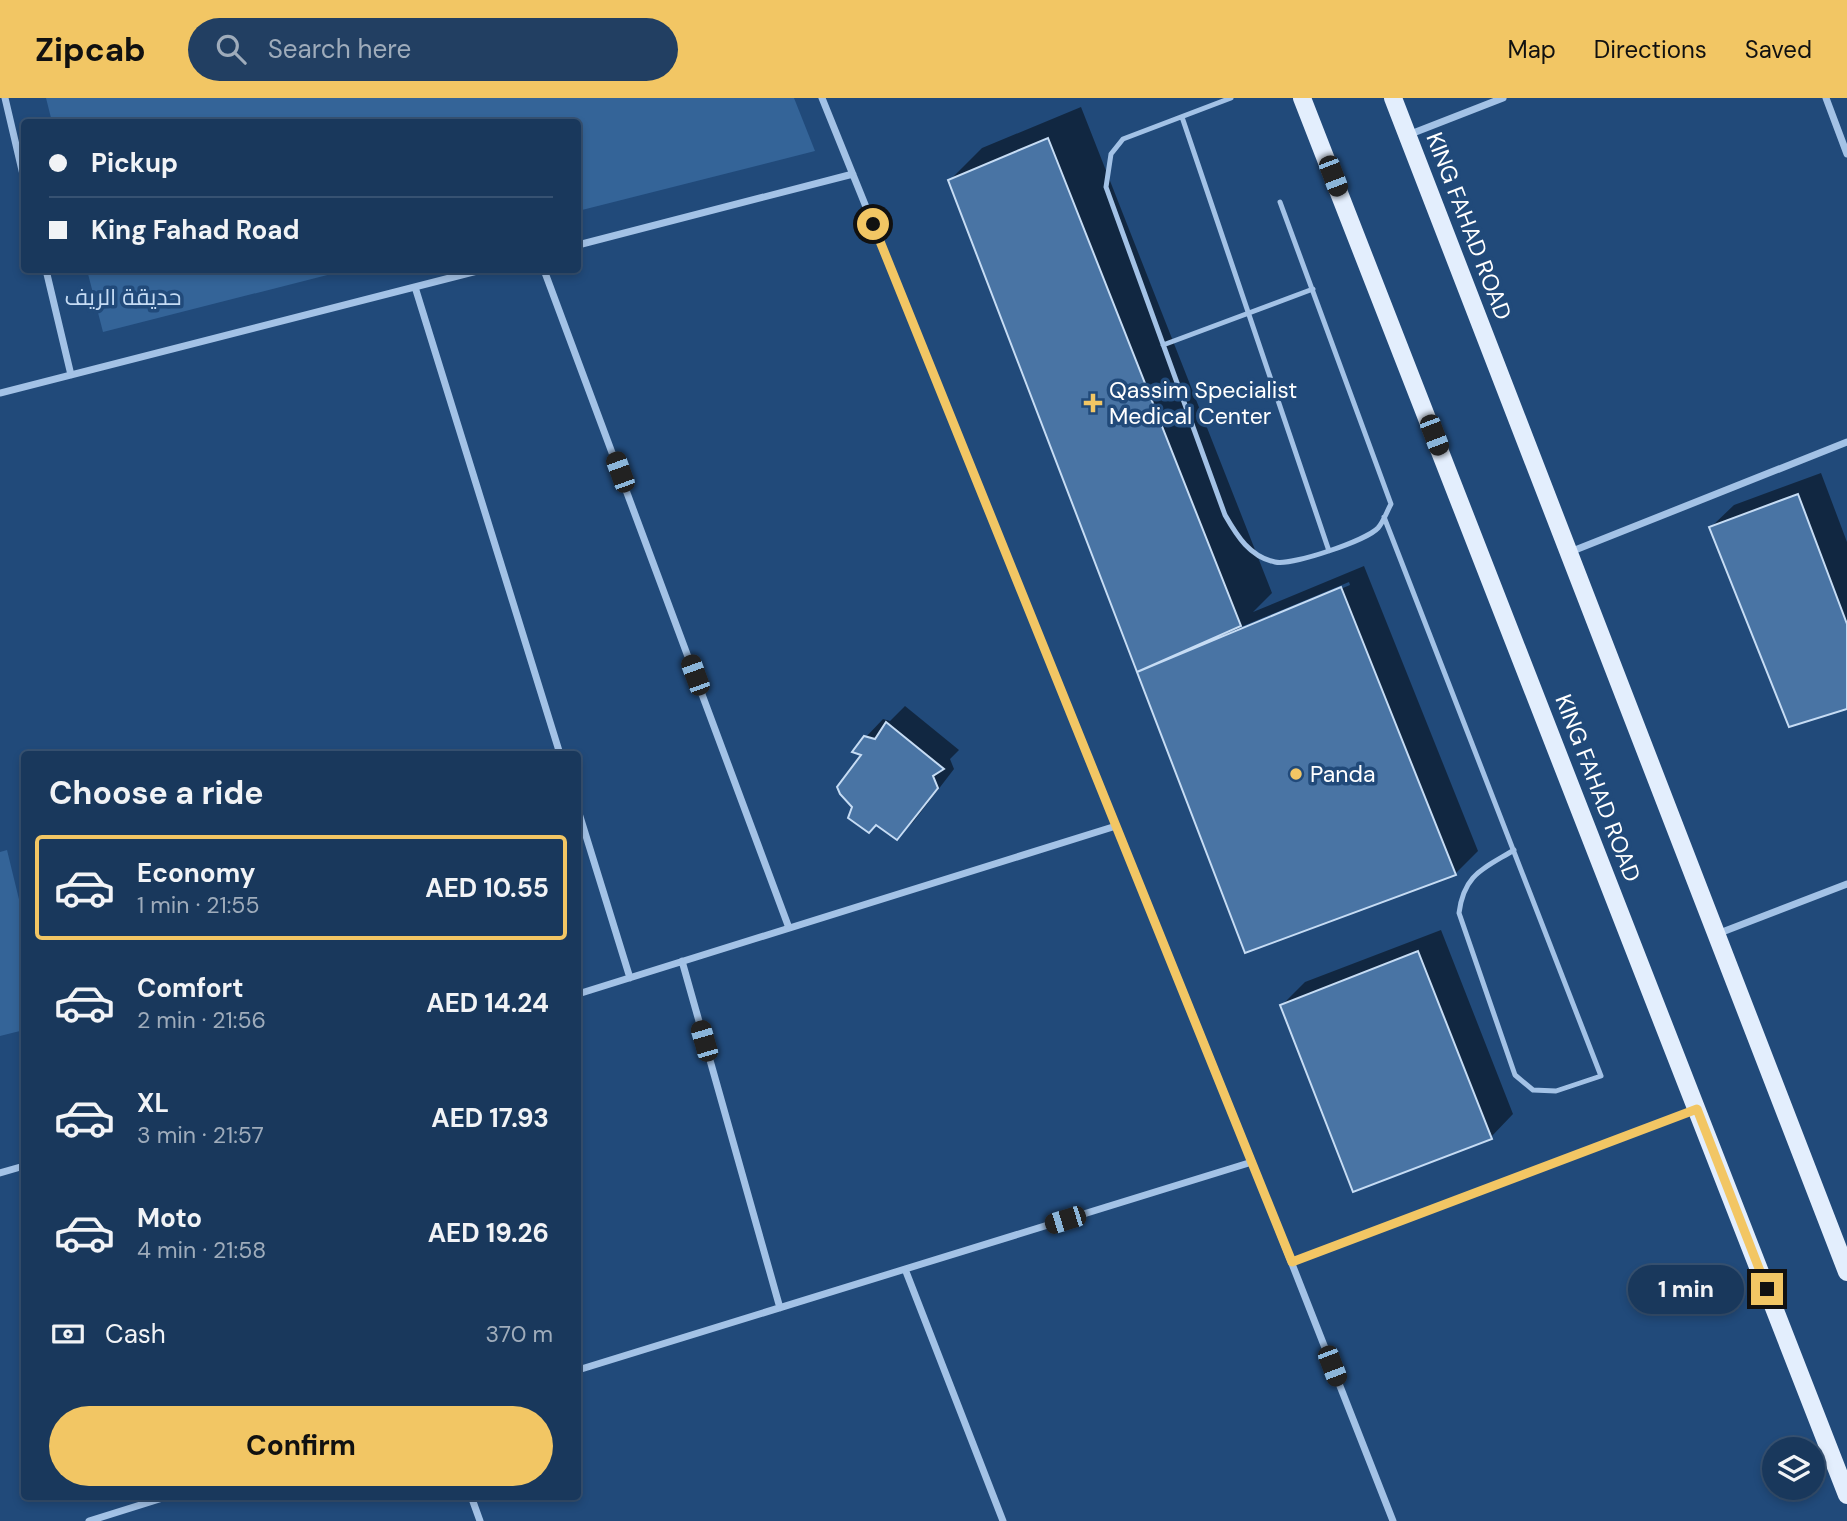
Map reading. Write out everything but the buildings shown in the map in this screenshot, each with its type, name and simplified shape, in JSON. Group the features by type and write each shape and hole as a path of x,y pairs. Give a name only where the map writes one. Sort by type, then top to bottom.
{"main road":[{"name":"KING FAHAD ROAD","path":"1303,98 1847,1495"},
{"name":"KING FAHAD ROAD","path":"1393,98 1847,1272"}],"street":[{"path":"5,98 21,166"},
{"path":"822,98 1252,1162 1393,1521"},
{"path":"1408,135 1503,98"},
{"path":"1826,98 1847,154"},
{"path":"581,244 853,174"},
{"path":"47,273 71,375"},
{"path":"0,393 469,273"},
{"path":"545,273 789,928"},
{"path":"415,286 559,751"},
{"path":"1569,553 1847,442"},
{"path":"581,820 629,978"},
{"path":"581,993 1116,826"},
{"path":"1717,934 1847,884"},
{"path":"682,961 780,1308"},
{"path":"1292,1262 1697,1109"},
{"path":"581,1369 1252,1162"},
{"path":"0,1173 21,1167"},
{"path":"905,1269 1003,1521"},
{"path":"89,1521 156,1500"},
{"path":"472,1500 480,1521"}],"lane":[{"path":"1231,98 1124,139 1111,154 1106,187 1225,515 1237,537 1260,556 1277,563 1303,560 1377,530 1391,504 1280,202"},
{"path":"1182,117 1329,551"},
{"path":"1163,345 1313,289"},
{"path":"1384,517 1514,850 1601,1076 1556,1091 1533,1090 1515,1075 1459,913 1461,892 1475,874 1514,850"}],"green space":[{"path":"46,98 794,98 815,151 581,210 581,119 51,119"},
{"name":"حديقة الريف","path":"88,273 335,273 103,332"},
{"path":"7,850 21,908 21,1031 0,1036 0,852"}],"place":[{"name":"Qassim Specialist Medical Center","path":"1093,403"},
{"name":"Panda","path":"1296,774"}],"route":[{"path":"873,224 1292,1262 1697,1109 1767,1289"}]}
